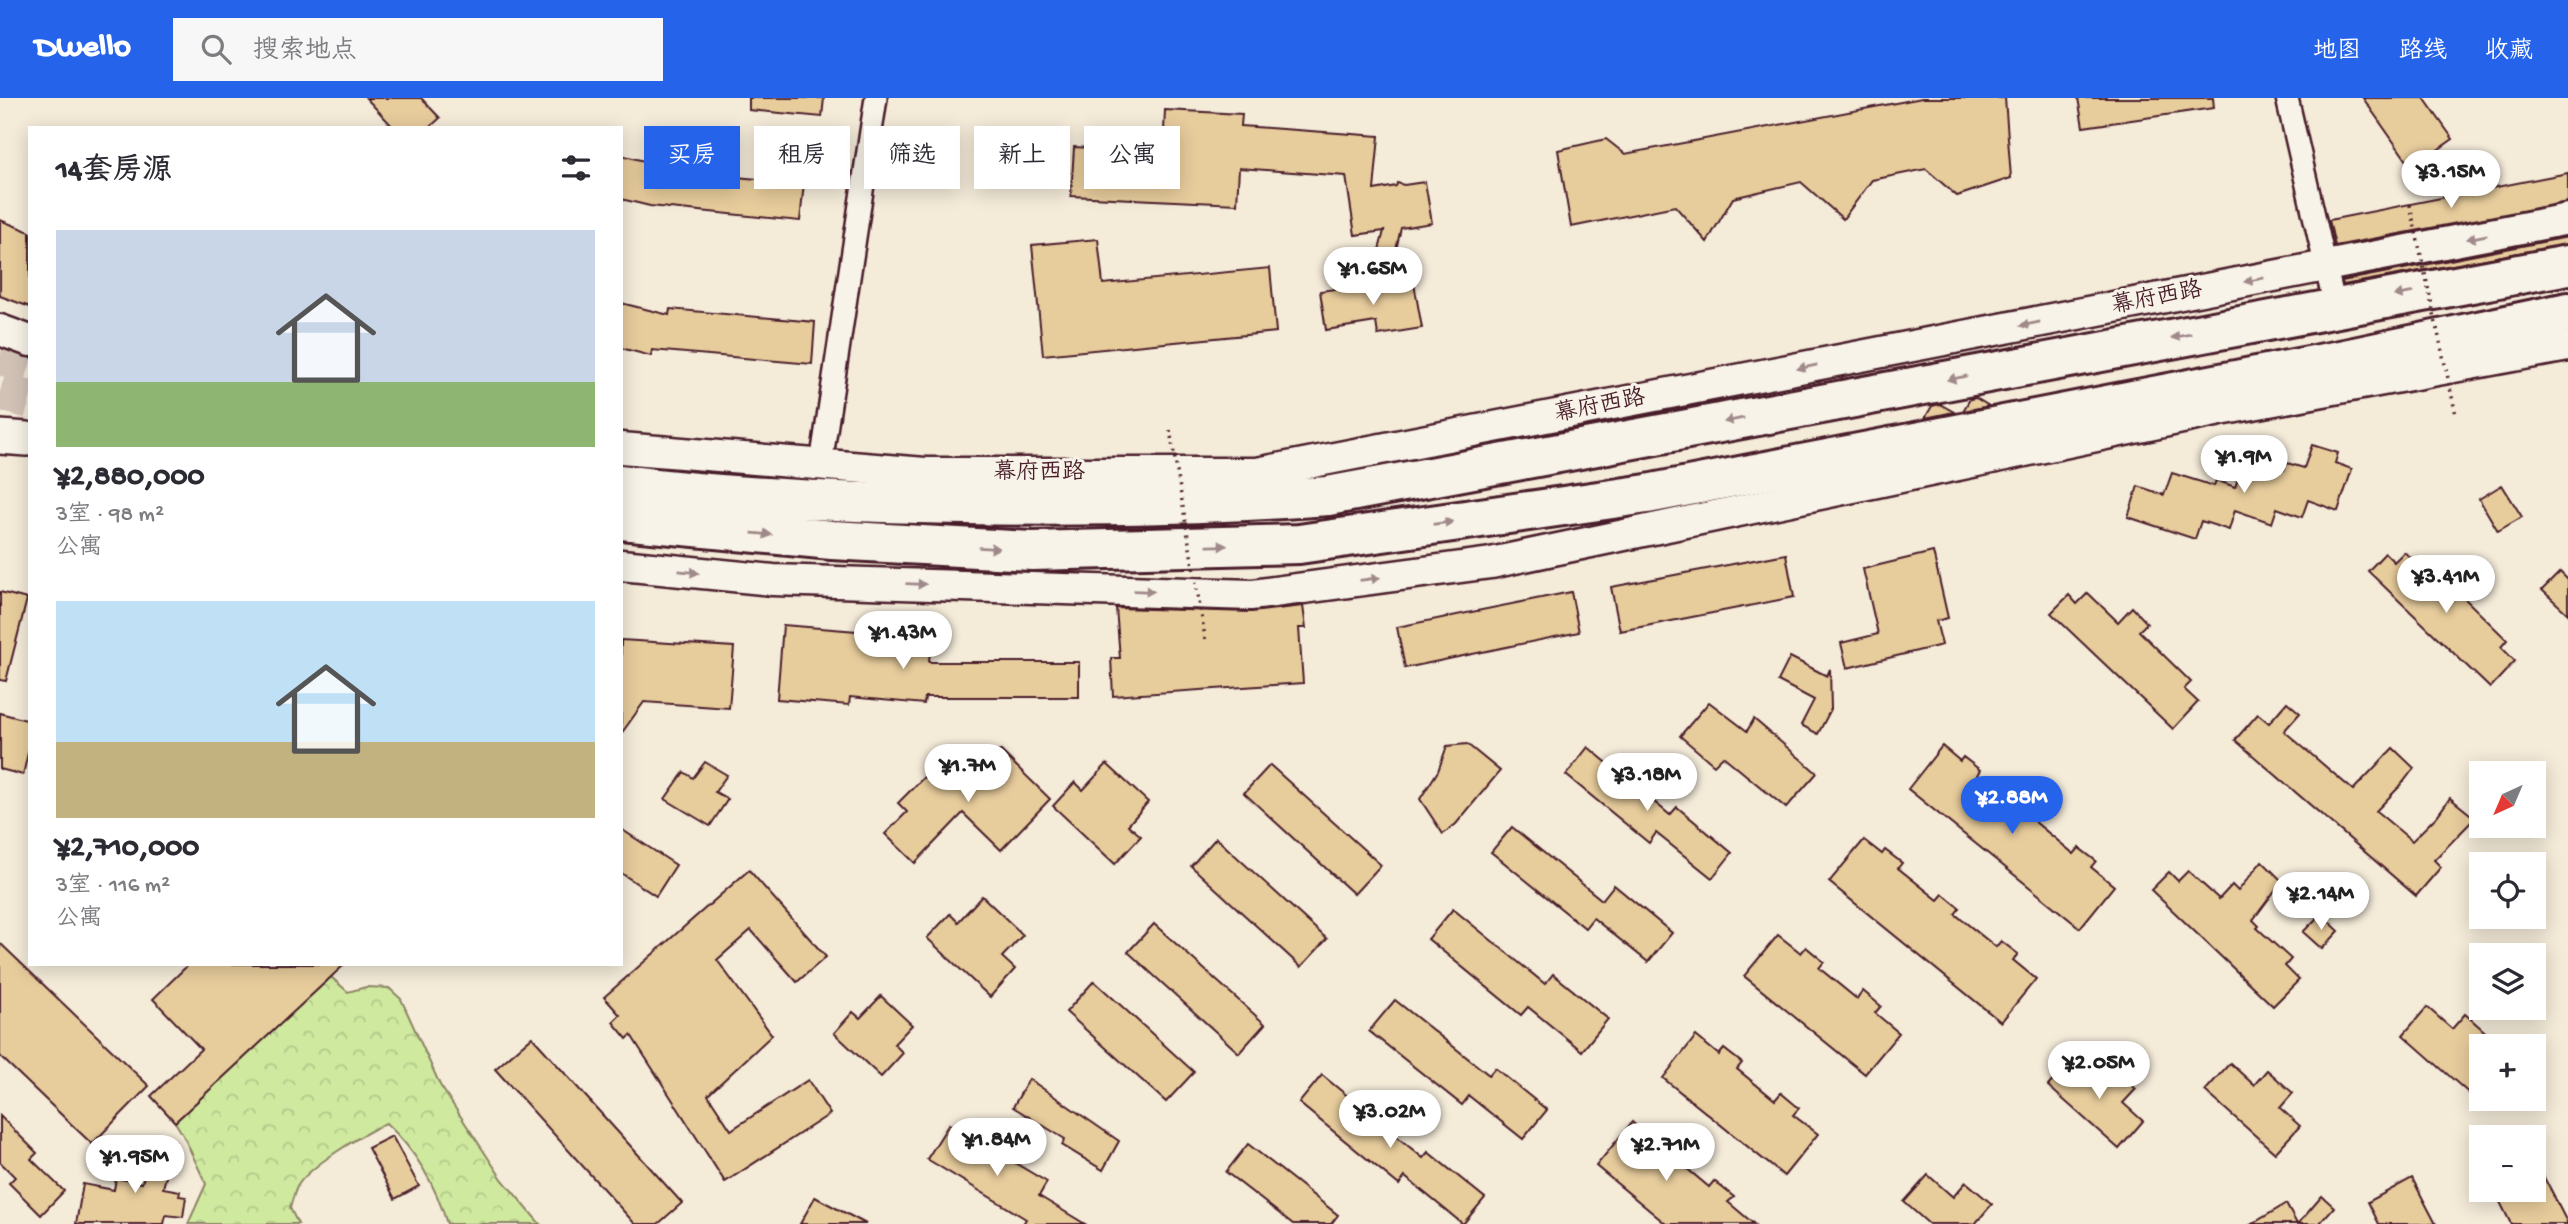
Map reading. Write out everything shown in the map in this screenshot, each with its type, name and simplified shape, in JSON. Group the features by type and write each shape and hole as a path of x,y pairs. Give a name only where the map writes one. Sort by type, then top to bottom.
{"highway":[{"name":"幕府西路","path":"623,484 848,503 1091,507 1224,503 1328,496 2568,265"},
{"path":"623,520 832,540 1032,551 1299,544 1647,494 2318,364 2568,312"}],"main road":[{"name":"幕府西路","path":"623,448 925,472 1257,473 2568,219"},
{"path":"0,330 28,340"},
{"path":"623,565 773,580 1252,595 1490,563 2220,410 2568,346"}],"street":[{"path":"821,464 876,98"},
{"path":"2287,98 2335,307"}],"path":[{"path":"2410,205 2456,415"},
{"path":"1170,430 1206,643"}],"green space":[{"path":"331,977 348,992 366,987 389,988 401,999 440,1085 502,1179 540,1224 447,1224 423,1169 386,1123 337,1151 303,1179 296,1189 290,1208 298,1224 188,1224 206,1184 175,1122"}],"building":[{"path":"366,98 421,98 440,118 431,126 392,126"},
{"path":"749,98 824,98 822,117 749,110"},
{"path":"1922,98 2005,98 2011,178 1957,196 1926,169 1872,180 1843,219 1801,182 1733,198 1707,242 1675,206 1571,227 1558,150 1606,139 1625,154"},
{"path":"2078,98 2213,98 2214,108 2083,127"},
{"path":"2363,98 2424,98 2453,139 2412,168"},
{"path":"1165,110 1242,114 1241,126 1379,136 1374,190 1396,186 1397,183 1404,185 1425,182 1432,223 1401,228 1395,254 1379,250 1384,231 1355,235 1346,176 1239,168 1237,204 1071,196 1074,147 1084,148 1084,189 1180,189 1180,126 1164,126"},
{"path":"623,156 644,161 644,189 740,189 740,177 754,179 754,189 803,189 800,221 650,206 623,199"},
{"path":"2568,173 2568,202 2335,246 2329,220"},
{"path":"0,220 28,231 28,306 0,296"},
{"path":"2568,237 2568,244 2343,285 2342,281"},
{"path":"1098,239 1103,284 1270,268 1276,332 1043,355 1032,245"},
{"path":"1413,278 1422,328 1378,335 1376,322 1326,330 1320,291"},
{"path":"623,304 669,315 670,309 815,322 812,364 652,350 651,356 623,349"},
{"path":"1976,398 1989,406 1963,411 1970,399"},
{"path":"1940,404 1954,412 1925,418 1932,406"},
{"path":"2312,445 2338,453 2335,463 2352,469 2338,511 2308,500 2302,517 2277,508 2272,523 2235,510 2229,530 2201,521 2195,539 2128,517 2138,486 2164,495 2172,473 2214,486 2216,480 2235,487 2246,457 2284,470 2287,463 2304,468"},
{"path":"2502,485 2522,517 2498,531 2479,499"},
{"path":"1933,552 1948,618 1936,621 1942,645 1847,668 1841,643 1878,634 1863,569"},
{"path":"2404,552 2436,579 2448,566 2464,581 2456,590 2507,640 2501,647 2515,661 2490,688 2368,571 2385,553 2394,562"},
{"path":"1786,554 1794,597 1620,631 1611,587"},
{"path":"2560,572 2568,580 2568,614 2542,590"},
{"path":"0,592 27,599 6,681 0,680"},
{"path":"1571,592 1579,632 1405,668 1397,627"},
{"path":"2088,593 2118,622 2132,607 2147,623 2139,631 2191,682 2184,689 2198,702 2173,729 2051,613 2069,595 2077,604"},
{"path":"1303,606 1306,628 1299,628 1303,683 1113,696 1111,658 1120,658 1116,608 1251,612"},
{"path":"783,625 931,637 929,662 1079,662 1079,697 925,697 924,704 850,697 849,705 777,699"},
{"path":"623,640 734,647 729,708 644,702 623,731"},
{"path":"1790,657 1827,676 1830,669 1831,709 1818,734 1801,725 1814,700 1778,681"},
{"path":"1709,702 1747,731 1754,719 1817,773 1786,808 1723,756 1714,765 1680,736"},
{"path":"2287,702 2300,713 2284,731 2353,790 2393,748 2414,768 2376,811 2412,841 2437,816 2450,798 2469,813 2469,824 2434,860 2441,867 2416,896 2235,740 2258,714 2269,723"},
{"path":"0,713 28,720 28,753 23,775 0,769"},
{"path":"1467,744 1500,771 1456,824 1443,834 1420,799 1438,771 1447,746"},
{"path":"1942,746 1960,761 1963,757 1980,770 1977,775 2017,807 2021,801 2038,815 2034,821 2074,854 2079,848 2096,861 2091,867 2114,886 2080,928 1908,789"},
{"path":"1588,747 1670,815 1677,807 1732,853 1712,878 1656,833 1649,843 1566,775"},
{"path":"1001,751 1050,799 1001,850 963,813 915,863 885,834 907,812 898,803 925,776"},
{"path":"705,762 727,775 715,792 728,799 710,826 665,799 684,772 693,778"},
{"path":"1107,764 1148,802 1128,825 1141,836 1115,864 1053,806 1075,782 1083,790"},
{"path":"1270,765 1381,865 1354,894 1244,793"},
{"path":"1512,827 1602,900 1614,885 1672,933 1648,962 1593,918 1585,928 1491,852"},
{"path":"623,830 676,865 656,896 623,874"},
{"path":"1216,838 1327,939 1301,967 1191,866"},
{"path":"1864,840 1882,854 1885,850 1902,863 1898,868 1938,900 1943,894 1960,908 1955,914 1996,947 2001,941 2018,954 2013,960 2036,979 2001,1022 1829,882"},
{"path":"2262,861 2282,881 2253,920 2259,926 2257,928 2291,959 2285,966 2299,980 2273,1006 2151,890 2169,872 2178,881 2188,871 2219,899 2232,885 2238,891"},
{"path":"749,870 826,957 797,982 751,930 717,960 772,1035 708,1095 731,1130 808,1080 830,1114 725,1182 631,1035 627,1039 613,1022 620,1015 604,997"},
{"path":"982,896 1023,935 1002,957 1015,969 990,997 927,938 950,914 958,922"},
{"path":"1453,909 1545,984 1553,974 1608,1019 1582,1051 1528,1007 1521,1015 1428,939"},
{"path":"2321,914 2339,931 2322,949 2303,932"},
{"path":"1154,924 1265,1024 1239,1053 1128,952"},
{"path":"1778,935 1801,953 1806,947 1824,962 1819,968 1857,999 1863,991 1881,1006 1875,1013 1899,1033 1865,1074 1744,976"},
{"path":"0,943 149,1086 92,1144 0,1056"},
{"path":"187,966 343,966 175,1122 151,1096 201,1049 153,999"},
{"path":"1094,981 1194,1072 1166,1102 1066,1012"},
{"path":"881,996 912,1025 894,1044 903,1053 881,1077 834,1033 853,1012 860,1018"},
{"path":"1395,1000 1489,1075 1495,1068 1547,1110 1523,1139 1469,1096 1462,1105 1369,1031"},
{"path":"2427,1007 2452,1029 2465,1014 2488,1034 2469,1034 2469,1093 2403,1035"},
{"path":"1696,1036 1719,1055 1724,1049 1742,1063 1737,1069 1775,1100 1781,1093 1799,1108 1793,1115 1818,1134 1784,1176 1663,1078"},
{"path":"532,1037 682,1203 658,1224 635,1224 495,1069"},
{"path":"2072,1059 2097,1081 2110,1066 2136,1089 2123,1103 2143,1121 2119,1149 2048,1086"},
{"path":"2230,1063 2254,1085 2267,1070 2293,1093 2280,1108 2300,1126 2275,1153 2205,1091"},
{"path":"1322,1075 1423,1158 1428,1152 1485,1198 1463,1224 1405,1177 1399,1185 1299,1103"},
{"path":"1029,1079 1119,1141 1103,1170 1062,1145 1065,1139 1013,1107"},
{"path":"0,1116 37,1153 31,1159 64,1191 41,1215 9,1183 15,1177 0,1162"},
{"path":"1632,1122 1652,1140 1656,1135 1676,1151 1672,1156 1709,1187 1714,1181 1734,1197 1728,1202 1754,1224 1666,1224 1596,1166"},
{"path":"949,1124 1047,1182 1039,1196 1085,1224 1023,1224 1026,1219 927,1159"},
{"path":"155,1136 175,1142 163,1188 180,1191 179,1196 186,1197 183,1217 166,1215 164,1224 76,1224 83,1184 114,1190 116,1178 142,1183"},
{"path":"392,1136 419,1186 395,1199 368,1148"},
{"path":"1248,1144 1338,1215 1331,1224 1293,1224 1226,1172"},
{"path":"1928,1175 1953,1197 1966,1182 1992,1204 1975,1224 1929,1224 1904,1202"},
{"path":"2412,1178 2436,1224 2379,1224 2368,1202"},
{"path":"2546,1181 2568,1224 2511,1224 2500,1202 2546,1202"},
{"path":"2322,1196 2334,1207 2319,1224 2298,1224"},
{"path":"815,1197 866,1224 800,1224"},
{"path":"2286,1204 2297,1224 2252,1224"}],"tunnel":[{"path":"0,356 28,364"},
{"path":"0,391 28,399"}]}
